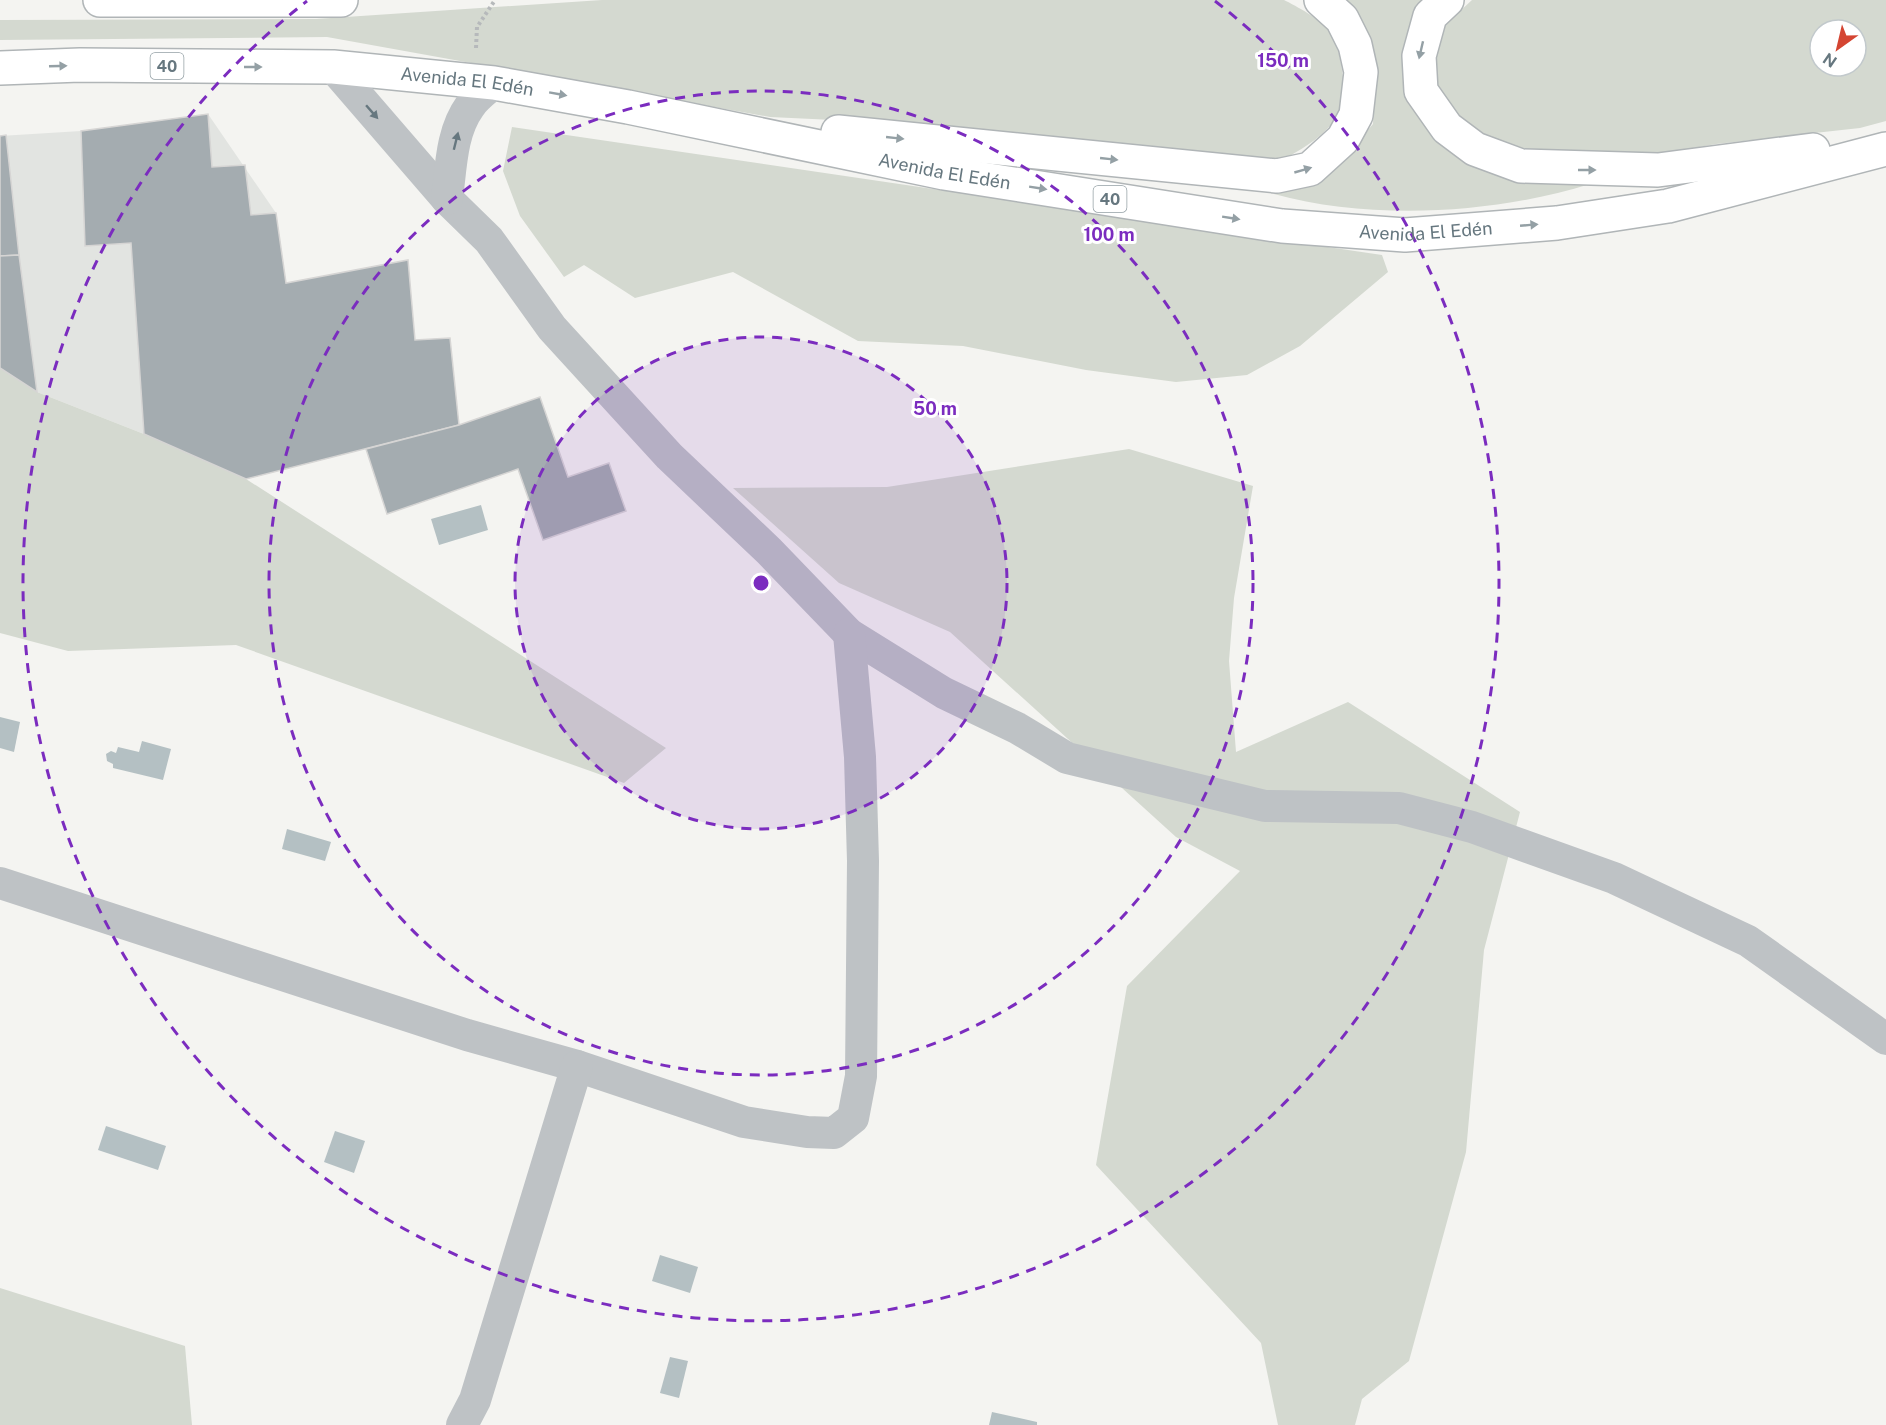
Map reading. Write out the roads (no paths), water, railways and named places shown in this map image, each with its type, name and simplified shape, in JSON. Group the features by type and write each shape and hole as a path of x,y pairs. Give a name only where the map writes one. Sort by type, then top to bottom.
{"main road":[{"path":"100,0 341,0"},
{"path":"628,107 704,119 1277,176 1310,169 1343,139 1356,115 1361,72 1355,45 1342,19 1321,0"},
{"path":"1447,0 1430,16 1424,36 1419,56 1421,91 1447,128 1475,149 1521,166 1658,170 1886,141"},
{"name":"Avenida El Edén","path":"0,68 80,65 333,67 494,83 628,107 956,175 1282,226 1406,235 1557,223 1668,206 1886,149"}],"street":[{"path":"333,67 447,199 489,240 552,327 669,456 769,551 849,634 944,693 1017,728 1067,758 1265,806 1399,808 1472,827 1614,878 1748,940 1886,1039"},
{"path":"447,199 454,147 461,122 471,105 494,83"},
{"path":"0,883 467,1035 577,1066 744,1122 807,1132 834,1133 853,1118 861,1076 863,861 860,758 849,634"},
{"path":"462,1425 475,1400 577,1066"}]}
